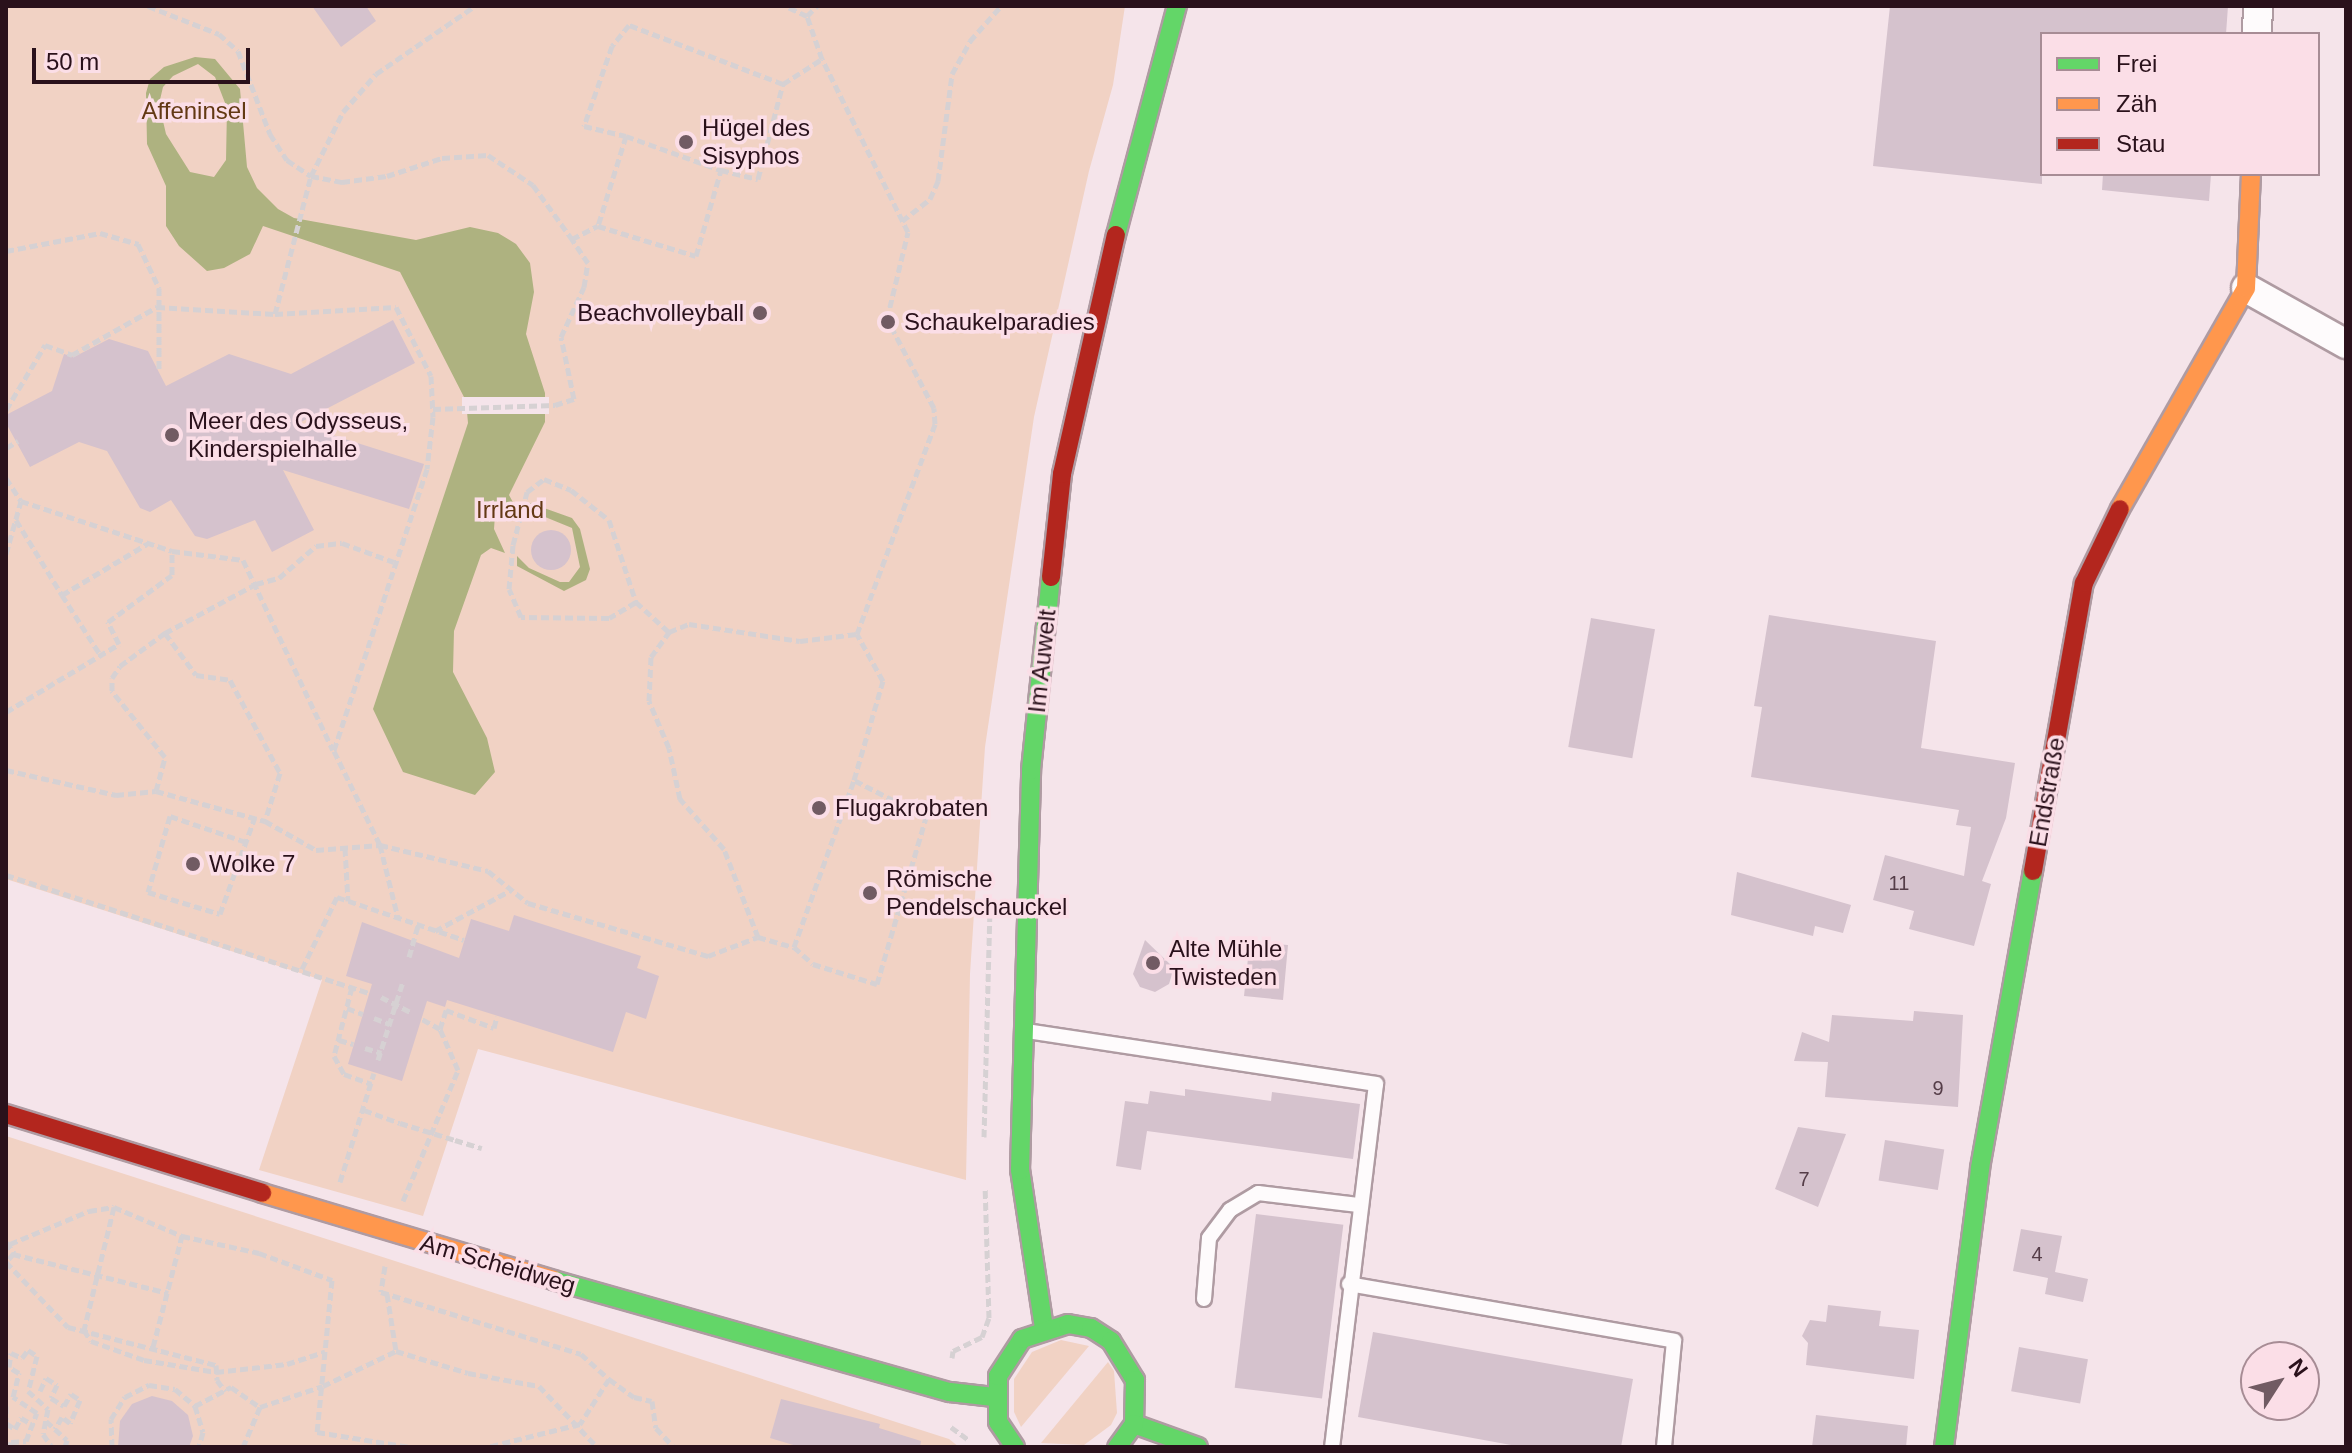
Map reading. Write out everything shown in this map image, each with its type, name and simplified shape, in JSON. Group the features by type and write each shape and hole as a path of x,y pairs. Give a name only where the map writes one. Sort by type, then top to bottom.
{"street":[{"name":"Im Auwelt","path":"1044,1328 1020,1170 1031,770 1062,474 1129,177 1177,6"},
{"path":"2257,32 2258,6"},
{"name":"Endstraße","path":"1944,1447 1980,1168 2084,583 2143,461 2246,288 2251,176"},
{"path":"2246,288 2346,344"},
{"name":"Am Scheidweg","path":"6,1114 330,1215 950,1392 994,1397"},
{"path":"1015,1447 998,1422 994,1397 1007,1356 1022,1339 1044,1328 1091,1328 1111,1341 1135,1380 1134,1424 1117,1447"},
{"path":"1134,1424 1198,1447"}],"lane":[{"path":"1022,1030 1376,1084 1358,1205 1332,1447"},
{"path":"1204,1299 1209,1238 1230,1210 1258,1193 1358,1205"},
{"path":"1349,1284 1674,1341 1664,1447"}],"path":[{"path":"148,6 219,34 238,51 270,134 287,160 311,176 342,182 387,176 442,158 488,155 533,185 572,239 588,263 584,287 561,337 574,399 555,405 433,409"},
{"path":"275,314 311,176 343,112 376,74 475,6"},
{"path":"786,6 807,16 822,59 908,232 887,319 934,408 935,424 857,634 883,681 854,780 794,947"},
{"path":"807,16 817,6"},
{"path":"902,221 930,199 938,181 952,74 970,41 1001,6"},
{"path":"783,84 629,25 612,46 584,126 626,136 721,170 758,179 783,84 822,59"},
{"path":"598,226 626,136"},
{"path":"572,239 598,226 696,256 721,170"},
{"path":"6,251 100,233 138,244 159,288 159,372"},
{"path":"6,410 45,345 72,355 157,307 275,314 396,307 431,376 433,409 427,469 334,751"},
{"path":"6,448 18,441"},
{"path":"6,478 21,501 172,551 243,560 380,845 398,918"},
{"path":"636,602 609,618 521,617 509,589 513,545 527,492 544,479 571,490 609,520 636,602 669,632"},
{"path":"6,554 21,501"},
{"path":"16,520 101,656"},
{"path":"62,595 148,543"},
{"path":"156,791 165,757 112,691 112,678 165,633 256,584 279,578 316,546 342,543 394,562"},
{"path":"6,712 119,644 108,622 172,575 172,551"},
{"path":"758,937 724,849 680,799 669,748 649,701 651,657 669,632 689,624 800,641 857,634"},
{"path":"165,633 196,675 230,680 238,693 280,773 265,821"},
{"path":"6,770 116,795 156,791 255,817 316,850 380,845 488,871 528,903 708,956 758,937 794,947 813,964 877,984 926,817 854,780"},
{"path":"246,842 170,816 148,892 220,914 246,842 255,817"},
{"path":"345,848 348,901"},
{"path":"6,875 369,993"},
{"path":"435,931 511,890"},
{"path":"302,969 337,897 464,940"},
{"path":"409,957 418,926"},
{"path":"378,1060 403,981"},
{"path":"352,987 334,1056 344,1074 371,1084"},
{"path":"381,997 411,1012"},
{"path":"347,1008 363,1014"},
{"path":"440,1029 446,1010 494,1028 497,1016"},
{"path":"374,1018 390,1024"},
{"path":"399,1214 457,1080 454,1054 440,1029 422,1019"},
{"path":"339,1040 353,1044"},
{"path":"365,1048 381,1053"},
{"path":"330,1215 374,1073"},
{"path":"363,1110 482,1148"},
{"path":"114,1207 84,1330 91,1341 144,1360 216,1372 287,1364 325,1352"},
{"path":"13,1254 8,1243 89,1211 114,1207 182,1236 259,1253 332,1280 317,1432 410,1447"},
{"path":"153,1348 182,1236"},
{"path":"13,1254 168,1293"},
{"path":"13,1254 6,1262 68,1327 216,1365 225,1391"},
{"path":"385,1264 381,1292 581,1354 634,1397 652,1401 656,1428 674,1447"},
{"path":"387,1294 396,1351"},
{"path":"10,1447 26,1441 37,1413 13,1397 19,1373 9,1367 11,1353 22,1358 28,1350 37,1356 28,1391 48,1409 43,1434 52,1447"},
{"path":"243,1447 260,1407 323,1386 396,1351 468,1373 539,1386 580,1424 597,1447"},
{"path":"40,1391 46,1378 57,1385 51,1398 64,1406 71,1394 80,1400 70,1423 62,1417 55,1429"},
{"path":"487,1447 580,1424 609,1379"},
{"path":"112,1447 111,1419 125,1397 149,1385 175,1389 195,1406 203,1432 199,1447"},
{"path":"195,1406 231,1387 260,1407"},
{"path":"6,1406 6,1421 15,1429 21,1418 32,1424"},
{"path":"46,1421 67,1440 65,1447"}],"green space":[{"name":"Irrland","path":"6,6 1125,6 1113,85 1089,171 1034,417 985,747 970,974 966,1180 478,1049 423,1216 259,1170 322,980 6,879"},
{"path":"6,1136 949,1439 959,1447 6,1447"},
{"path":"1061,1340 1089,1346 1021,1427 1014,1412 1014,1379 1032,1352"},
{"path":"1108,1362 1114,1371 1117,1413 1111,1425 1084,1445 1041,1443"}],"shaded area":[{"path":"195,57 215,59 240,89 247,167 257,188 278,209 294,218 416,240 470,227 498,233 516,244 530,263 534,292 526,334 545,393 545,422 509,495 515,506 504,506 495,515 494,529 505,553 491,548 481,555 454,631 453,672 487,738 495,772 475,795 403,772 373,709 468,423 466,401 400,272 263,226 250,254 224,268 207,271 179,246 166,226 166,186 147,144 146,93 150,79 164,67","holes":["198,64 215,77 227,108 226,160 214,177 190,172 166,134 159,104 163,87 173,76"]},
{"path":"530,503 572,518 580,529 590,569 586,580 564,591 517,566 517,556 529,568 560,582 569,582 580,567 572,528 528,510"}],"pier":[{"path":"462,397 549,397 549,414 462,414"}],"building":[{"path":"312,6 366,6 376,21 341,47"},
{"path":"1890,6 2228,6 2226,32 2040,32 2042,184 1873,166"},
{"path":"2103,176 2211,176 2209,201 2102,190"},
{"name":"Meer des Odysseus, Kinderspielhalle","path":"393,320 415,363 297,424 424,464 409,509 283,470 314,530 272,552 255,520 207,539 195,536 171,500 150,512 140,508 107,451 79,442 30,467 6,423 6,415 52,391 64,354 74,357 109,339 148,351 166,386 229,354 291,374"},
{"path":"551,530 565,536 571,550 565,564 551,570 537,564 531,550 537,536"},
{"path":"1769,615 1936,641 1921,748 2015,763 2006,818 1982,881 1991,884 1974,946 1909,929 1914,911 1873,900 1885,855 1964,876 1971,827 1956,825 1959,810 1751,777 1762,707 1754,706"},
{"path":"1591,618 1655,629 1632,758 1568,747"},
{"path":"1737,872 1851,905 1843,933 1815,926 1813,936 1731,915"},
{"path":"514,915 641,956 637,968 659,976 646,1019 626,1012 613,1052 447,1000 445,1007 427,1001 402,1081 348,1064 372,984 346,976 362,922 459,958 471,919 509,931"},
{"name":"Alte Mühle Twisteden","path":"1145,940 1174,968 1169,984 1155,992 1140,987 1133,974"},
{"path":"1260,943 1288,945 1283,1000 1244,996 1248,958 1258,959"},
{"path":"1914,1011 1963,1015 1958,1107 1825,1097 1828,1062 1794,1061 1802,1032 1829,1042 1832,1015 1913,1021"},
{"path":"1185,1089 1271,1101 1272,1092 1360,1104 1353,1159 1147,1131 1141,1170 1116,1166 1125,1101 1148,1104 1150,1091 1185,1096"},
{"path":"1798,1127 1846,1134 1818,1207 1775,1189"},
{"path":"1885,1140 1944,1149 1938,1190 1879,1180"},
{"path":"1256,1214 1343,1225 1322,1398 1235,1388"},
{"path":"2021,1229 2062,1236 2055,1272 2088,1279 2083,1302 2045,1294 2048,1278 2013,1271"},
{"path":"1828,1305 1881,1311 1879,1326 1919,1330 1914,1379 1806,1365 1808,1343 1802,1336 1810,1320 1826,1322"},
{"path":"1373,1332 1633,1379 1621,1447 1522,1447 1358,1417"},
{"path":"2019,1347 2088,1359 2080,1403 2011,1391"},
{"path":"152,1396 172,1401 188,1415 193,1436 189,1447 118,1447 120,1421 132,1404"},
{"path":"781,1399 880,1424 879,1428 921,1441 920,1447 800,1447 770,1438"},
{"path":"1816,1415 1908,1426 1906,1447 1812,1447"}],"traffic: fast":[{"path":"1116,235 1177,6"},
{"path":"1044,1328 1020,1170 1031,770 1051,577"},
{"path":"1944,1447 1980,1168 2033,871"},
{"path":"553,1280 950,1392 994,1397"},
{"path":"1015,1447 998,1422 998,1376 1022,1339 1068,1324 1091,1328 1111,1341 1135,1380 1134,1424 1117,1447"},
{"path":"1134,1424 1198,1447"}],"traffic: slow":[{"path":"2120,509 2246,288 2251,176"},
{"path":"262,1193 553,1280"}],"traffic: jam":[{"path":"1051,577 1062,474 1116,235"},
{"path":"2033,871 2084,583 2120,509"},
{"path":"6,1114 262,1193"}],"place":[{"name":"Hügel des Sisyphos","path":"686,142"},
{"name":"Beachvolleyball","path":"760,313"},
{"name":"Schaukelparadies","path":"888,322"},
{"name":"Meer des Odysseus, Kinderspielhalle","path":"172,435"},
{"name":"Flugakrobaten","path":"819,808"},
{"name":"Wolke 7","path":"193,864"},
{"name":"Römische Pendelschauckel","path":"870,893"},
{"name":"Alte Mühle Twisteden","path":"1153,963"}],"park label":[{"name":"Affeninsel","path":"194,111"}]}
